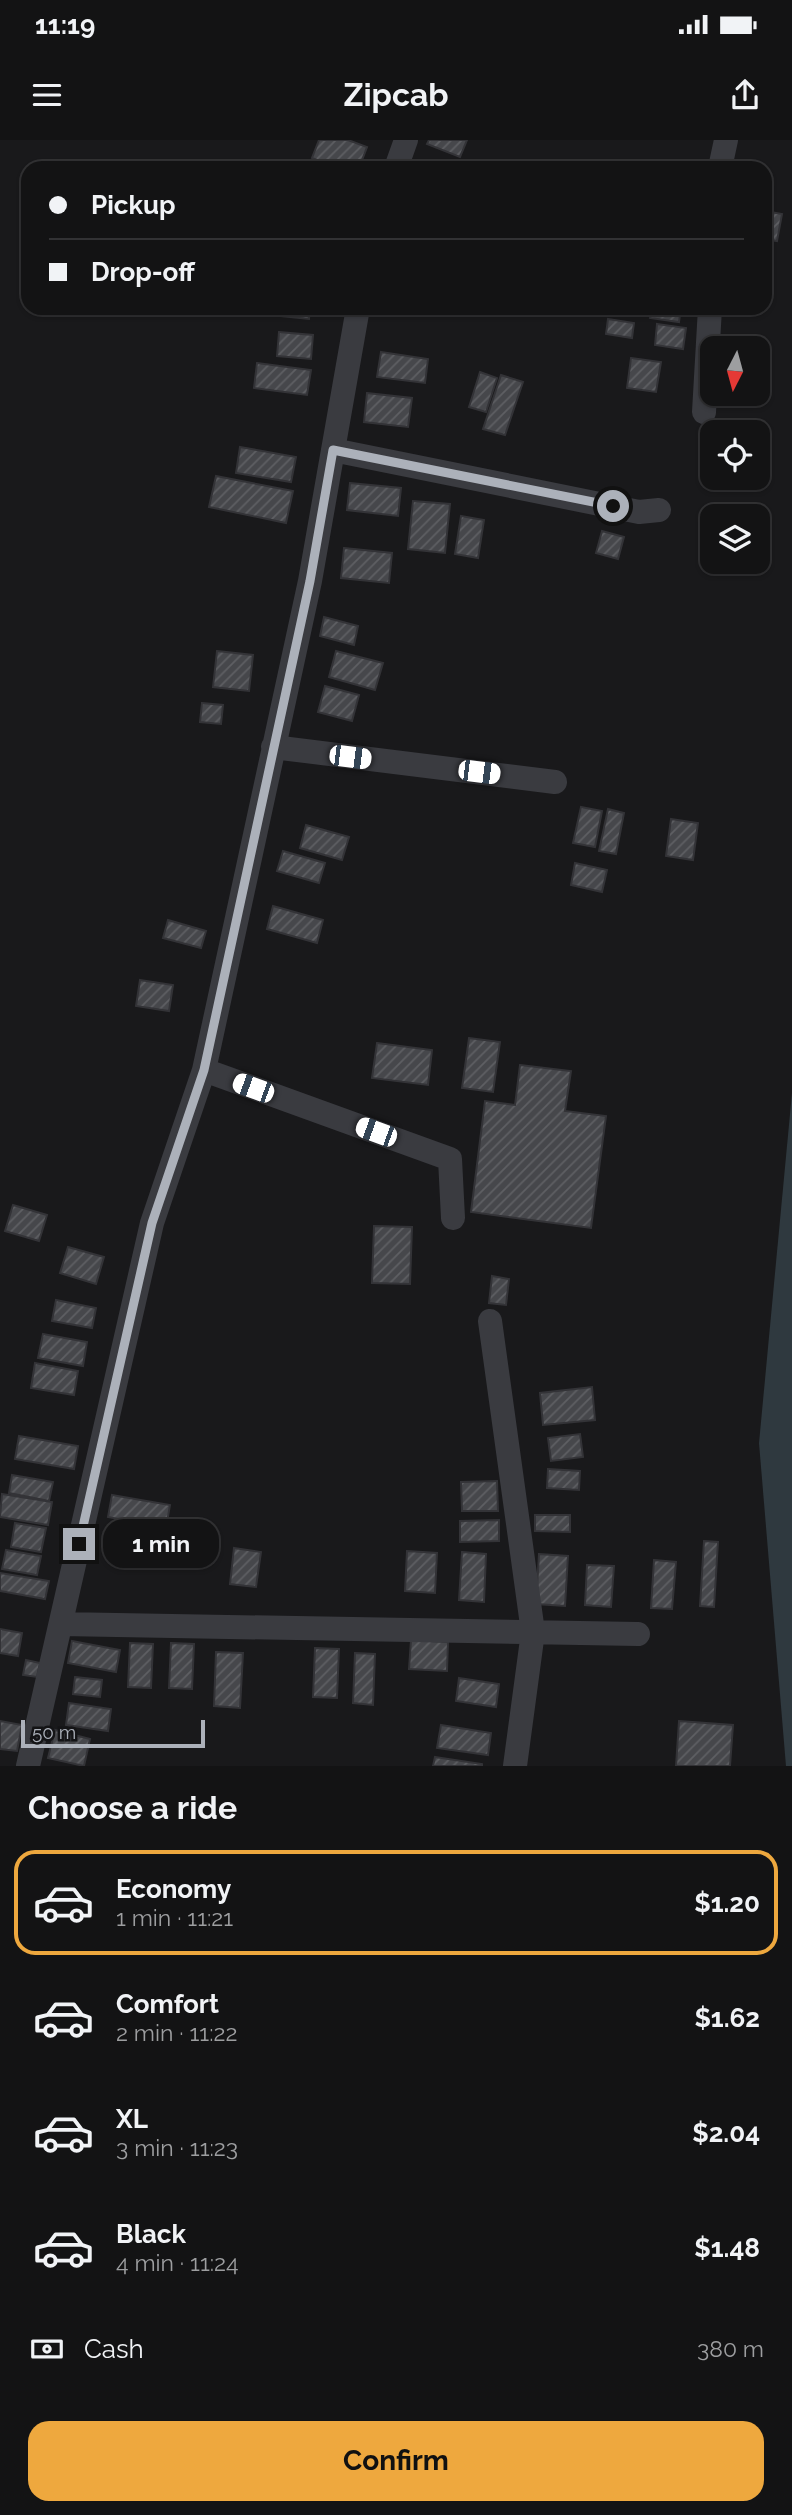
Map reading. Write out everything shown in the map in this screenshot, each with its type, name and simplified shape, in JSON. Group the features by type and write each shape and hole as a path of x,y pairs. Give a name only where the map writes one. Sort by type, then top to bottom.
{"street":[{"path":"398,161 406,140"},
{"path":"722,161 726,140"},
{"path":"29,1766 152,1223 204,1070 310,581 357,315"},
{"path":"704,412 710,315"},
{"path":"333,450 639,512 659,510"},
{"path":"273,747 555,782"},
{"path":"204,1070 450,1159 453,1218"},
{"path":"490,1321 533,1632 515,1766"},
{"path":"61,1624 638,1634"}],"shaded area":[{"path":"792,1093 792,1766 786,1766 759,1443"}],"building":[{"path":"319,140 348,140 367,147 362,161 320,161 312,158"},
{"path":"429,140 467,140 460,157 427,144"},
{"path":"772,212 782,214 777,241 772,240"},
{"path":"281,315 309,315 309,319"},
{"path":"651,315 680,315 679,322 650,318"},
{"path":"608,319 634,323 632,338 606,334"},
{"path":"657,324 686,328 683,349 655,345"},
{"path":"279,332 313,335 311,359 277,356"},
{"path":"381,352 428,359 425,383 377,377"},
{"path":"631,358 661,362 656,392 627,388"},
{"path":"257,363 311,370 307,395 254,388"},
{"path":"480,372 497,378 486,412 469,407"},
{"path":"501,375 523,382 505,435 483,429"},
{"path":"367,393 412,398 408,427 364,422"},
{"path":"240,447 296,457 291,482 236,473"},
{"path":"216,476 293,491 286,523 209,507"},
{"path":"350,483 401,488 398,516 347,510"},
{"path":"413,501 450,504 445,553 408,549"},
{"path":"461,516 484,520 478,558 455,554"},
{"path":"602,531 624,537 618,559 596,553"},
{"path":"344,548 392,553 389,583 341,578"},
{"path":"324,617 358,626 354,645 320,636"},
{"path":"217,651 253,655 249,691 213,687"},
{"path":"336,651 383,663 375,690 329,677"},
{"path":"325,686 359,695 352,721 318,712"},
{"path":"202,703 223,705 221,724 200,722"},
{"path":"581,807 602,811 595,847 573,843"},
{"path":"608,809 624,813 616,854 599,851"},
{"path":"671,819 698,823 693,860 666,856"},
{"path":"306,825 349,837 342,860 300,848"},
{"path":"283,851 325,863 319,883 277,871"},
{"path":"575,863 607,870 602,892 571,885"},
{"path":"273,906 323,920 317,943 267,929"},
{"path":"168,920 206,931 201,948 163,938"},
{"path":"140,980 173,985 169,1011 136,1006"},
{"path":"469,1038 500,1042 493,1092 462,1088"},
{"path":"377,1043 432,1050 428,1085 372,1078"},
{"path":"520,1065 571,1071 565,1111 606,1116 591,1228 471,1212 485,1101 515,1105"},
{"path":"13,1205 47,1215 39,1241 5,1231"},
{"path":"374,1226 412,1227 410,1284 372,1283"},
{"path":"68,1247 104,1257 96,1284 60,1273"},
{"path":"492,1276 509,1279 506,1305 489,1303"},
{"path":"56,1300 96,1308 92,1328 52,1321"},
{"path":"43,1334 87,1342 83,1366 38,1358"},
{"path":"35,1363 78,1371 74,1395 31,1388"},
{"path":"592,1387 595,1420 543,1425 540,1393"},
{"path":"580,1434 583,1457 551,1461 548,1438"},
{"path":"19,1436 78,1446 74,1469 15,1459"},
{"path":"548,1469 580,1471 579,1490 547,1488"},
{"path":"12,1475 53,1482 49,1501 9,1493"},
{"path":"497,1481 498,1511 462,1511 461,1482"},
{"path":"2,1494 52,1502 48,1525 0,1517"},
{"path":"112,1495 170,1505 166,1528 108,1517"},
{"path":"535,1515 570,1515 570,1532 535,1531"},
{"path":"499,1520 499,1541 460,1542 460,1521"},
{"path":"15,1523 46,1528 41,1552 11,1547"},
{"path":"704,1541 718,1542 714,1607 700,1606"},
{"path":"234,1548 261,1552 256,1587 230,1584"},
{"path":"6,1550 41,1556 37,1575 2,1569"},
{"path":"407,1551 437,1553 435,1593 405,1591"},
{"path":"462,1552 486,1554 484,1602 459,1600"},
{"path":"539,1554 568,1556 565,1606 536,1604"},
{"path":"654,1560 676,1562 672,1609 651,1608"},
{"path":"587,1565 614,1566 611,1607 585,1605"},
{"path":"0,1573 49,1581 45,1599 0,1591"},
{"path":"0,1629 22,1633 18,1656 0,1653"},
{"path":"411,1640 448,1642 447,1671 409,1669"},
{"path":"72,1641 120,1650 116,1672 68,1663"},
{"path":"130,1643 153,1644 151,1688 128,1687"},
{"path":"171,1643 194,1644 192,1689 169,1688"},
{"path":"315,1648 339,1649 337,1698 313,1697"},
{"path":"216,1652 243,1653 240,1708 214,1706"},
{"path":"355,1653 375,1654 373,1705 353,1703"},
{"path":"26,1660 40,1663 37,1677 23,1675"},
{"path":"75,1677 102,1680 100,1697 73,1694"},
{"path":"459,1678 499,1684 496,1707 456,1701"},
{"path":"69,1703 111,1709 108,1731 66,1725"},
{"path":"0,1721 22,1725 17,1751 0,1749"},
{"path":"679,1721 733,1725 730,1766 676,1766"},
{"path":"441,1725 491,1733 488,1755 437,1748"},
{"path":"55,1730 90,1739 84,1766 48,1758"},
{"path":"435,1757 482,1764 482,1766 433,1766"}],"route":[{"path":"79,1544 152,1223 204,1070 310,581 333,450 613,506"}]}
